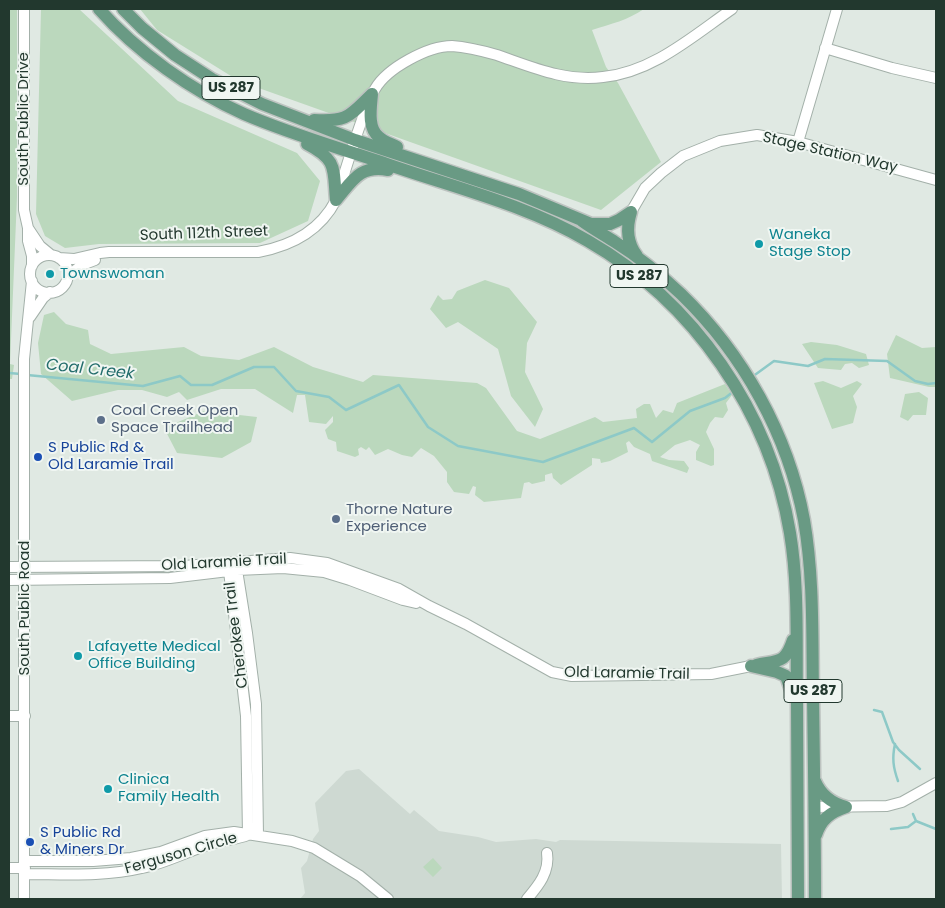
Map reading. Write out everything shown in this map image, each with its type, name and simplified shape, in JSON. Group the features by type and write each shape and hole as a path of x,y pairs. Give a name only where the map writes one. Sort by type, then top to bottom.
{"main road":[{"name":"US 287","path":"100,9 140,49 215,99 268,124 548,220 605,251 632,270 672,305 702,338 723,367 753,419 776,477 791,536 796,629 798,899"},
{"name":"US 287","path":"123,9 166,48 193,67 242,94 355,140 519,194 582,222 641,260 676,289 701,315 736,360 768,410 794,480 807,541 811,601 815,899"},
{"path":"301,119 330,121 348,116 372,94"},
{"path":"372,94 372,126 379,138 435,166"},
{"path":"268,124 323,152 332,165 336,200"},
{"path":"336,200 356,176 365,171 376,168 412,173"},
{"path":"582,222 610,224 631,212"},
{"path":"631,212 628,223 629,239 631,247 641,260"},
{"path":"751,666 784,658 788,654 796,629"},
{"path":"751,666 786,676 797,710"},
{"path":"814,773 816,783 824,796 838,805 846,807"},
{"path":"797,781 806,800 814,807"},
{"path":"815,840 818,828 825,818 835,811 846,807"}],"street":[{"name":"South Public Drive","path":"24,9 24,210 28,228"},
{"name":"South 112th Street","path":"55,256 74,259 100,253 258,252 291,243 322,220 336,200 372,94 382,80 397,67 420,54 451,46 481,50 558,76 602,78 623,74 655,61 732,9"},
{"path":"798,142 837,9"},
{"path":"826,48 892,68 936,78"},
{"name":"Stage Station Way","path":"631,212 645,188 683,156 720,141 757,135 798,142 936,180"},
{"path":"28,228 40,246 55,256 66,267 68,276 60,289 50,292 39,289 32,281 30,274 33,260 27,235 28,228"},
{"name":"South 112th Street","path":"68,276 82,265 122,253"},
{"path":"32,266 40,258 55,256"},
{"name":"South Public Road","path":"24,899 24,359 32,281"},
{"name":"South Public Road","path":"29,318 43,298 50,292"},
{"name":"Old Laramie Trail","path":"9,580 170,578 290,558 326,563 399,589 552,672 559,674 572,676 711,674 751,666"},
{"name":"Old Laramie Trail","path":"9,567 166,566 233,568"},
{"name":"Cherokee Trail","path":"233,568 247,633 256,704 253,835"},
{"path":"9,716 25,716"},
{"path":"814,807 887,806 902,802 936,783"},
{"name":"Ferguson Circle","path":"9,868 97,874 127,871 158,864 211,844 253,835 292,841 324,853 360,876 386,898"},
{"path":"527,899 540,883 546,869 547,854"}],"shaded area":[{"path":"359,769 410,814 414,810 439,831 496,842 536,839 556,842 560,840 781,844 782,899 300,899 305,893 301,868 307,861 313,839 319,831 315,803 346,771"}],"green space":[{"path":"9,9 17,9 17,197 10,364 14,365 12,379 9,379"},
{"path":"41,9 79,9 178,101 297,153 320,181 308,221 260,243 99,244 65,248 45,236 36,214"},
{"path":"140,9 644,9 626,19 592,30 606,67 618,83 661,162 601,210 239,81 157,30"},
{"path":"485,280 509,288 537,322 527,343 525,372 543,409 535,427 511,396 498,349 458,322 446,328 430,309 438,295 443,300 452,299 457,291"},
{"path":"54,312 66,324 88,330 90,344 111,354 184,347 201,356 239,360 274,347 313,367 363,382 373,375 477,383 486,388 517,431 540,439 595,417 603,422 637,418 636,409 644,404 650,404 656,418 663,410 673,413 677,403 725,384 732,395 726,403 728,410 723,418 715,417 706,432 714,449 714,465 711,466 696,460 696,452 700,445 690,440 675,445 660,457 684,461 689,468 687,473 652,461 650,454 634,447 629,441 626,443 628,452 610,461 601,463 600,459 592,458 592,465 561,485 553,478 552,473 545,475 545,481 532,484 529,482 524,483 521,498 484,502 475,495 476,487 473,486 469,494 454,492 447,482 447,472 434,456 421,448 412,457 388,449 375,455 369,447 366,450 361,447 358,449 359,455 355,457 337,451 336,442 328,439 325,430 333,422 333,416 326,424 309,422 305,395 297,395 293,413 255,389 221,389 187,400 179,392 167,397 142,390 118,390 72,401 41,374 38,343 44,315"},
{"path":"896,335 922,348 936,347 936,387 890,378 887,354"},
{"path":"811,342 837,345 866,354 869,365 859,368 852,363 845,364 841,370 818,368 802,344"},
{"path":"823,381 841,388 857,381 862,384 853,396 857,407 853,423 832,429 814,383"},
{"path":"919,392 928,398 926,415 913,415 908,421 900,417 905,394"},
{"path":"204,411 257,417 251,442 222,458 177,453 164,428"},
{"path":"433,858 442,868 433,877 423,867"}],"waterway":[{"name":"Coal Creek","path":"752,377 774,361 808,366 825,359 887,361 915,381 928,384 936,383"},
{"name":"Coal Creek","path":"27,375 143,386 180,376 191,385 212,385 254,367 274,367 296,391 329,397 346,410 399,385 428,427 458,446 543,462 634,428 652,442 690,411 725,398 734,391"},
{"name":"Coal Creek","path":"9,373 21,374"},
{"path":"874,710 882,712 893,742 920,769"},
{"path":"895,744 894,762 898,781"},
{"path":"913,814 916,821 936,829"},
{"path":"891,829 908,827 916,821"}],"place":[{"name":"Waneka Stage Stop","path":"759,244"},
{"name":"Townswoman","path":"50,274"},
{"name":"Coal Creek Open Space Trailhead","path":"101,420"},
{"name":"S Public Rd & Old Laramie Trail","path":"38,457"},
{"name":"Thorne Nature Experience","path":"336,519"},
{"name":"Lafayette Medical Office Building","path":"78,656"},
{"name":"Clinica Family Health","path":"108,789"},
{"name":"S Public Rd & Miners Dr","path":"30,842"}]}
